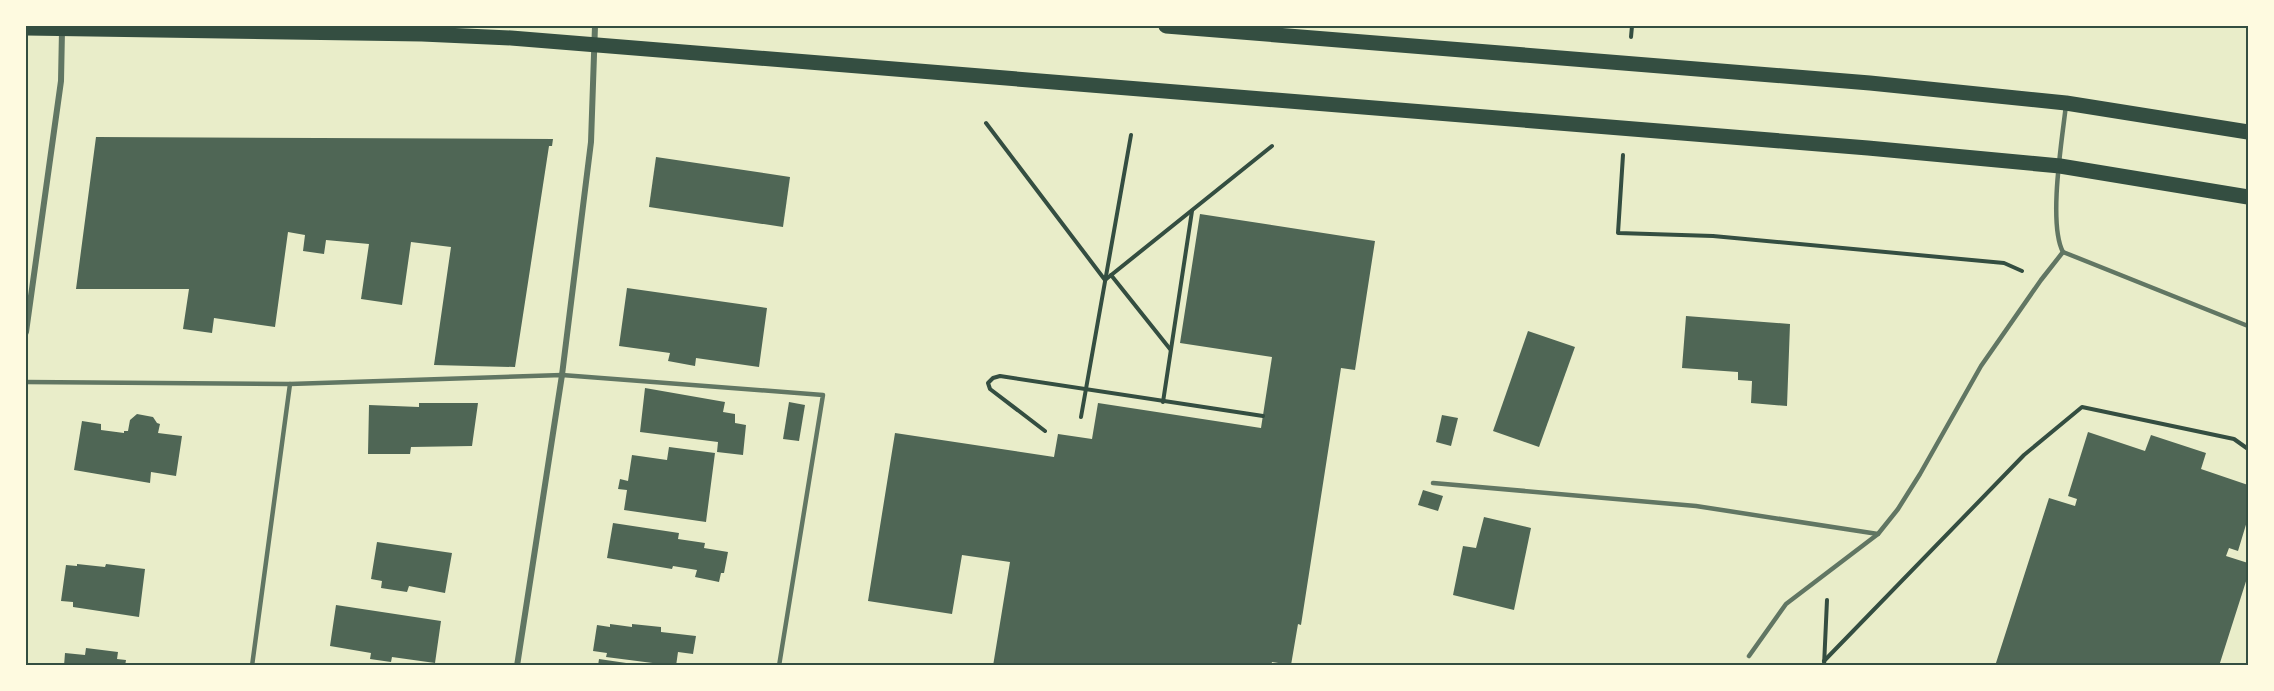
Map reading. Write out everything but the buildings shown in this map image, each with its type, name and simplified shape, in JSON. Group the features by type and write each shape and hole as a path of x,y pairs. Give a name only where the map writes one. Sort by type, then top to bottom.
{"main road":[{"path":"1166,26 1858,82 2066,103 2248,132"},
{"path":"26,28 161,27 422,34 595,45 1856,147 2060,166 2248,197"}],"street":[{"path":"517,666 562,375 591,142 595,26"},
{"path":"26,332 61,81 62,27"}],"lane":[{"path":"2066,103 2056,230 2063,252 2248,326"},
{"path":"1749,656 1786,604 1878,534 1898,509 1981,366 2063,252"},
{"path":"26,382 290,384 562,375 823,395 779,666"},
{"path":"252,666 290,384"},
{"path":"1433,483 1696,506 1878,534"}],"path":[{"path":"986,123 1105,280"},
{"path":"1081,417 1131,135"},
{"path":"1105,280 1272,146"},
{"path":"1163,402 1192,210"},
{"path":"1618,233 1713,236 2004,263 2041,280"},
{"path":"1111,275 1170,349"},
{"path":"1045,431 990,389 988,383 1000,376 1085,391 1263,416"},
{"path":"1824,663 2024,454 2082,407 2234,439 2248,448"},
{"path":"1824,663 1828,572"}]}
